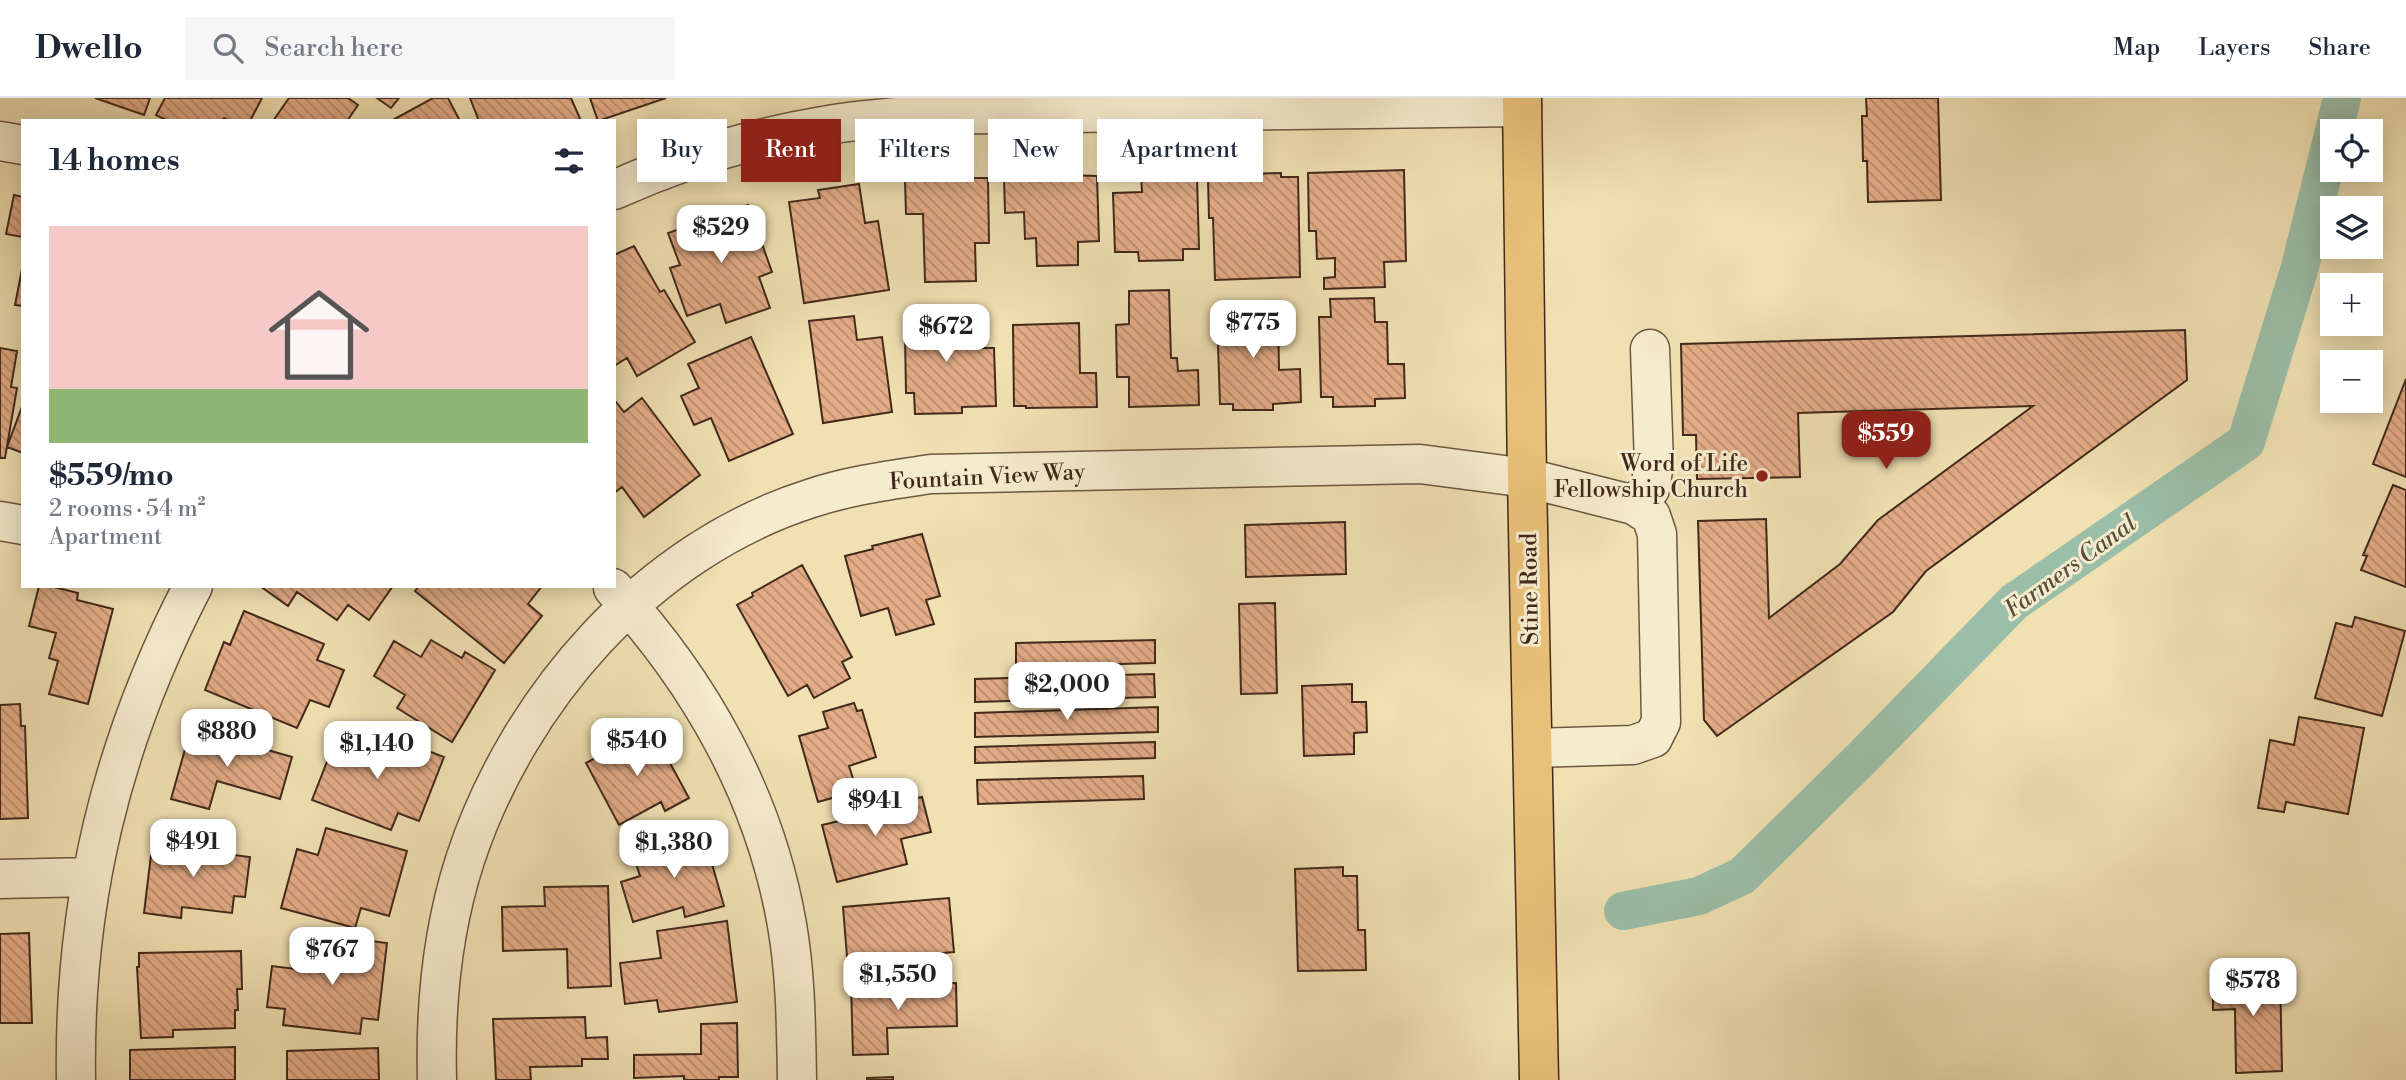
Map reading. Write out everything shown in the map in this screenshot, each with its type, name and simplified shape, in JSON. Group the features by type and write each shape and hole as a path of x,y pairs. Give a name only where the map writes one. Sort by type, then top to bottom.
{"main road":[{"name":"Stine Road","path":"1522,103 1539,1080"}],"street":[{"path":"616,189 651,174 736,145 824,125 914,115 1522,103"},
{"path":"0,141 21,145"},
{"path":"1533,747 1633,745 1653,738 1661,722 1657,534 1651,516 1634,505 1650,489 1654,464 1650,349"},
{"name":"Fountain View Way","path":"437,1080 437,1013 447,930 465,860 496,783 538,711 582,654 620,596 745,525 811,498 870,482 931,474 1420,464 1527,478 1634,505"},
{"path":"0,521 21,525"},
{"path":"76,1080 79,960 90,877 123,748 159,654 191,588"},
{"path":"620,596 675,662 711,718 746,787 769,850 787,925 796,1014 797,1080"},
{"path":"0,879 90,877"}],"building":[{"path":"95,98 150,98 144,115"},
{"path":"165,98 262,98 251,119 164,119 156,115"},
{"path":"289,98 348,98 358,105 348,119 274,119"},
{"path":"377,98 399,98 391,108"},
{"path":"433,98 448,98 459,119 395,119"},
{"path":"470,98 571,98 580,119 478,119"},
{"path":"590,98 666,98 604,119 597,119"},
{"path":"1866,98 1938,98 1941,200 1868,202 1867,161 1863,161 1862,116 1867,116"},
{"path":"1404,170 1406,261 1384,262 1385,287 1324,289 1324,278 1335,277 1335,258 1317,259 1316,231 1309,231 1308,173"},
{"path":"1263,173 1281,173 1281,177 1298,177 1300,277 1215,280 1213,218 1209,218 1208,182 1263,182"},
{"path":"1083,176 1097,176 1099,241 1078,242 1078,265 1037,266 1036,238 1025,239 1024,212 1005,213 1004,182 1083,182"},
{"path":"974,178 988,178 989,243 975,243 976,281 925,282 923,214 906,214 905,182 974,182"},
{"path":"1141,182 1197,182 1199,249 1183,249 1183,260 1139,261 1138,252 1115,252 1113,193 1142,192"},
{"path":"859,184 865,223 878,221 889,290 804,303 789,202 820,198 818,190"},
{"path":"14,195 21,197 21,237 6,234"},
{"path":"748,205 772,272 759,277 770,308 726,323 720,304 687,316 670,268 680,265 668,233 694,224 694,221"},
{"path":"634,246 660,292 664,290 695,342 637,376 627,358 616,365 616,254"},
{"path":"21,274 21,306 15,305"},
{"path":"1169,290 1171,358 1177,358 1178,371 1198,370 1199,405 1129,407 1129,377 1117,377 1116,325 1129,324 1129,291"},
{"path":"1374,298 1375,322 1387,322 1388,364 1404,364 1405,398 1375,399 1375,406 1333,407 1333,397 1321,397 1319,317 1331,317 1330,299"},
{"path":"1272,301 1273,314 1278,314 1279,370 1300,369 1301,402 1273,404 1273,410 1233,410 1233,404 1220,404 1217,315 1232,315 1231,303"},
{"path":"962,306 963,348 994,348 996,406 962,407 962,413 915,414 914,393 906,393 905,335 911,335 911,307"},
{"path":"854,316 857,340 882,337 892,412 823,423 809,321"},
{"path":"1079,323 1080,373 1096,373 1097,407 1014,406 1013,325"},
{"path":"2185,330 2187,380 1926,571 1893,612 1717,736 1704,720 1698,521 1766,519 1769,618 1840,564 1878,520 2033,406 1798,413 1800,477 1697,479 1696,435 1683,435 1681,344"},
{"path":"751,337 793,434 729,461 711,418 694,425 681,396 699,388 688,364"},
{"path":"0,348 17,351 11,387 17,388 5,458 0,458"},
{"path":"2406,379 2406,477 2373,464"},
{"path":"642,398 700,475 644,517 622,487 616,492 616,402 624,412"},
{"path":"21,409 21,452 7,447"},
{"path":"2393,485 2406,490 2406,587 2361,570 2367,556 2363,555"},
{"path":"1345,522 1346,574 1246,577 1245,525"},
{"path":"922,534 940,596 926,600 934,624 896,635 888,608 861,616 845,556 873,549 872,546"},
{"path":"802,565 852,657 842,662 850,678 814,698 807,685 788,696 737,605 753,596 752,593"},
{"path":"38,588 58,588 78,593 77,600 113,609 88,704 49,694 58,661 49,658 56,633 29,626"},
{"path":"263,588 392,588 369,620 348,605 337,620 297,592 288,606"},
{"path":"417,588 540,588 528,604 542,616 504,663 415,591"},
{"path":"1275,603 1277,693 1241,694 1239,604"},
{"path":"244,611 324,644 317,660 344,670 329,707 310,700 297,728 205,690 224,642 230,645"},
{"path":"2355,617 2405,631 2382,716 2315,698 2336,623 2352,627"},
{"path":"431,640 462,658 465,652 495,670 452,742 397,708 405,695 374,676 394,641 421,657"},
{"path":"1155,640 1155,663 1016,667 1016,643"},
{"path":"1154,674 1155,697 975,702 975,679"},
{"path":"1352,684 1352,702 1366,702 1367,732 1354,733 1354,754 1304,756 1302,686"},
{"path":"854,703 857,711 862,710 876,757 849,766 857,791 818,802 799,736 828,728 823,712"},
{"path":"20,704 21,726 25,726 28,818 0,819 0,705"},
{"path":"1158,707 1158,732 975,737 975,713"},
{"path":"2299,717 2364,728 2348,814 2286,802 2284,812 2258,808 2270,740 2294,745"},
{"path":"191,728 292,757 280,799 217,781 209,809 171,799"},
{"path":"651,728 689,798 665,811 661,802 619,825 586,763"},
{"path":"339,731 405,756 410,744 444,757 419,821 398,813 391,830 312,800"},
{"path":"1155,742 1155,758 975,763 975,747"},
{"path":"1143,776 1144,799 978,804 977,780"},
{"path":"922,797 931,832 901,839 907,864 837,882 822,825 869,814 868,808"},
{"path":"326,828 407,851 389,916 361,908 355,928 281,908 297,849 318,855"},
{"path":"702,829 724,906 685,917 683,907 633,922 621,882 640,876 634,857 669,847 667,840"},
{"path":"156,839 211,845 210,852 250,857 245,897 234,896 232,913 182,907 181,918 144,913 152,847 155,847"},
{"path":"1343,867 1343,876 1357,876 1358,930 1365,930 1366,970 1298,971 1295,869"},
{"path":"608,886 611,986 568,988 567,949 503,951 502,907 545,906 544,887"},
{"path":"949,898 954,952 884,958 885,967 848,969 843,907"},
{"path":"727,921 737,1002 659,1012 657,1000 625,1004 620,963 661,958 657,931"},
{"path":"29,933 32,1023 0,1023 0,934"},
{"path":"347,938 387,943 378,1020 362,1018 360,1034 283,1025 285,1009 267,1007 272,966 312,971 315,941 346,945"},
{"path":"241,951 242,989 237,989 235,1028 173,1030 173,1037 141,1038 137,967 139,953"},
{"path":"2280,972 2282,1071 2236,1073 2235,1009 2213,1010 2213,998 2219,997 2219,991 2213,991 2213,977 2217,977 2217,974"},
{"path":"956,983 957,1026 887,1028 888,1054 853,1055 851,985"},
{"path":"585,1017 586,1038 607,1037 608,1059 582,1059 582,1066 530,1067 531,1080 496,1080 493,1019"},
{"path":"737,1023 738,1077 719,1077 719,1080 684,1080 684,1076 634,1078 634,1055 701,1054 701,1024"},
{"path":"235,1047 235,1080 130,1080 130,1050"},
{"path":"378,1048 379,1080 287,1080 287,1051"},
{"path":"893,1077 893,1080 867,1080 867,1078"}],"waterway":[{"name":"Farmers Canal","path":"2337,119 2342,98"},
{"name":"Farmers Canal","path":"1623,911 1699,896 1742,876 2014,602 2246,442 2300,267 2321,182"}],"place":[{"name":"Word of Life Fellowship Church","path":"1762,476"}]}
